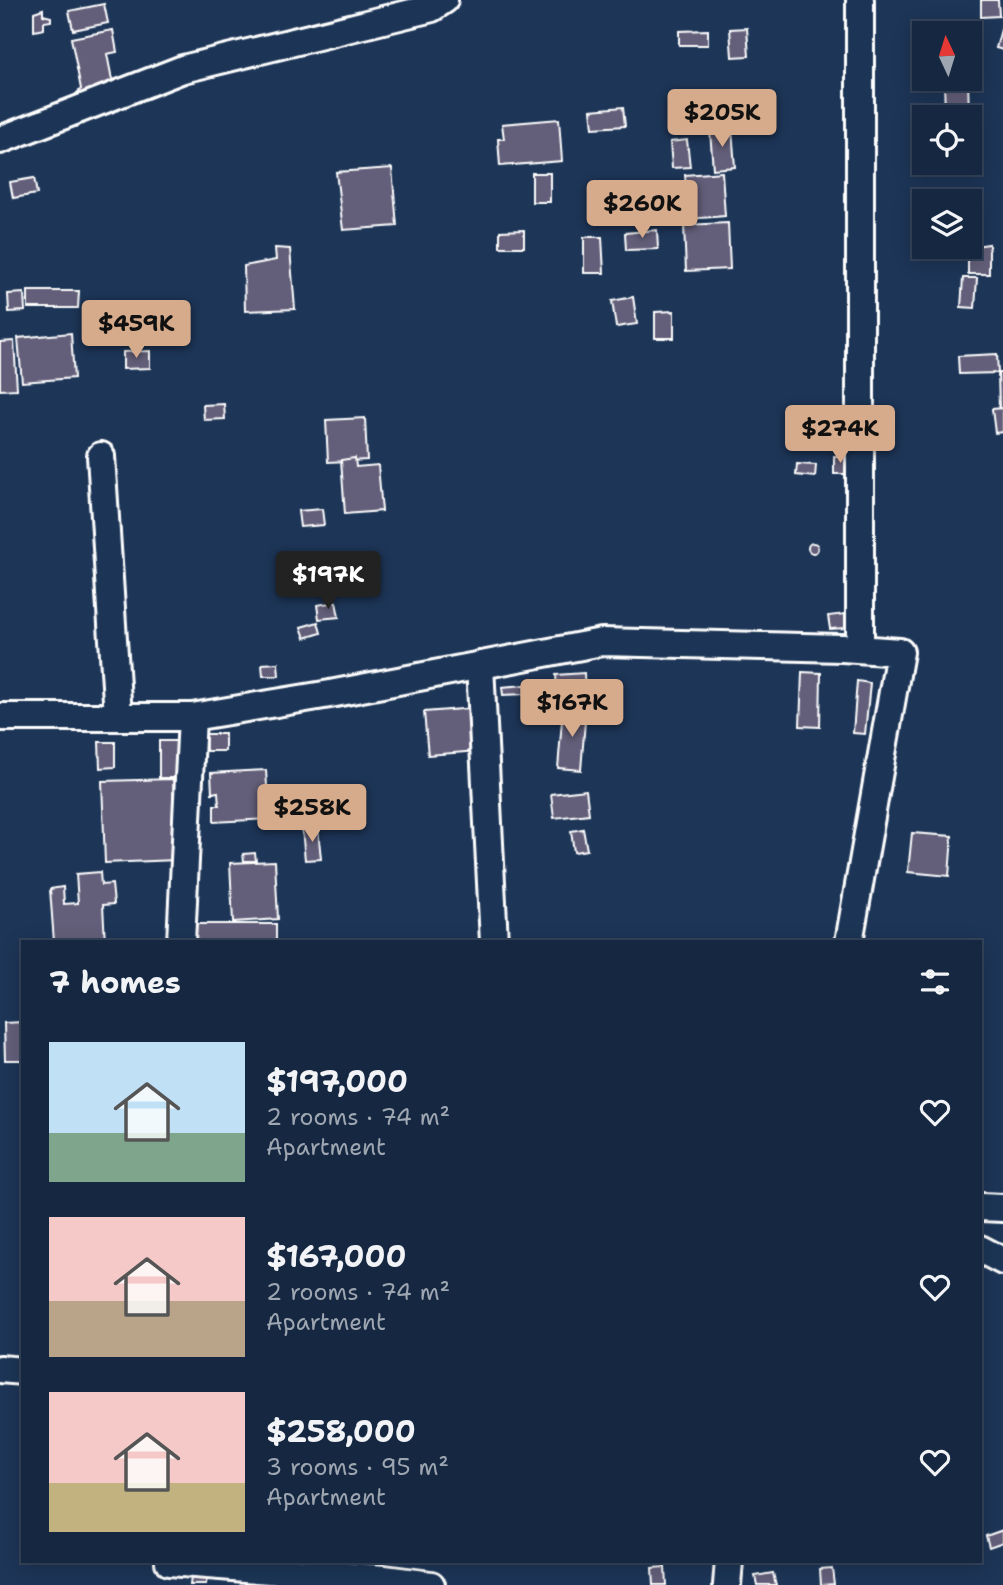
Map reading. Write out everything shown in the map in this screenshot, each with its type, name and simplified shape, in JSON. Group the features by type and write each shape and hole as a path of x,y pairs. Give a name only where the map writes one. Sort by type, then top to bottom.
{"street":[{"path":"0,140 183,69 432,8 444,0"},
{"path":"860,0 860,649"},
{"path":"101,456 118,716"},
{"path":"0,717 192,717 602,642 900,652 849,940"},
{"path":"480,665 494,940"},
{"path":"181,940 192,717"},
{"path":"982,1207 1003,1208"},
{"path":"982,1249 1003,1261"},
{"path":"0,1369 21,1371"},
{"path":"727,1585 729,1563"},
{"path":"168,1569 384,1579 431,1585"}],"building":[{"path":"981,0 998,0 999,16 981,17"},
{"path":"104,4 108,23 73,30 69,11"},
{"path":"43,9 43,15 51,17 51,21 44,22 44,29 34,31 34,12"},
{"path":"1003,22 1003,50 996,48"},
{"path":"747,28 749,56 732,57 730,29"},
{"path":"113,30 117,52 107,54 116,100 75,107 73,97 81,89 71,38"},
{"path":"708,30 708,45 679,45 679,31"},
{"path":"944,91 968,91 969,105 945,105"},
{"path":"623,107 625,126 593,128 591,110"},
{"path":"559,119 562,161 500,166 498,139 504,139 502,124"},
{"path":"732,129 735,167 713,169 710,131"},
{"path":"687,140 690,167 672,168 670,142"},
{"path":"392,168 397,226 343,230 336,172"},
{"path":"722,172 725,216 688,219 685,175"},
{"path":"532,173 550,173 550,202 532,202"},
{"path":"34,178 37,194 13,198 10,182"},
{"path":"728,223 730,269 686,271 684,225"},
{"path":"524,230 524,247 500,247 500,231"},
{"path":"657,230 658,249 626,250 625,233"},
{"path":"584,237 602,237 604,273 584,273"},
{"path":"989,244 989,274 968,274 968,259 982,259 982,245"},
{"path":"275,248 290,249 295,309 245,311 244,266 276,260"},
{"path":"963,278 977,278 975,308 961,307"},
{"path":"28,291 79,291 78,308 28,308"},
{"path":"24,293 25,311 9,312 8,294"},
{"path":"633,297 637,324 616,327 612,301"},
{"path":"674,311 674,338 655,338 655,312"},
{"path":"71,333 74,378 22,382 18,338"},
{"path":"14,341 17,389 0,390 0,342"},
{"path":"150,351 150,368 123,369 123,352"},
{"path":"997,354 998,373 959,374 958,356"},
{"path":"998,373 1003,373 1003,409 999,409"},
{"path":"224,404 225,419 204,420 203,405"},
{"path":"1003,408 1003,432 995,433 992,409"},
{"path":"365,418 367,460 328,462 326,420"},
{"path":"834,456 845,456 846,474 834,474"},
{"path":"355,458 356,467 378,465 382,511 345,514 341,460"},
{"path":"797,464 816,465 815,477 796,475"},
{"path":"322,509 324,525 300,527 298,511"},
{"path":"813,543 817,544 817,552 813,553 809,552 808,548 809,544"},
{"path":"336,602 339,617 319,619 317,605"},
{"path":"845,614 846,628 830,629 828,616"},
{"path":"318,622 321,633 305,638 301,627"},
{"path":"278,663 279,676 263,676 262,664"},
{"path":"802,672 821,673 820,727 800,726"},
{"path":"584,673 585,696 574,696 573,688 557,689 556,675"},
{"path":"857,681 870,683 865,734 853,733"},
{"path":"546,683 547,699 534,700 533,684"},
{"path":"525,685 526,694 503,695 502,687"},
{"path":"475,708 478,751 428,755 424,712"},
{"path":"563,708 586,709 581,770 558,768"},
{"path":"205,734 225,734 225,751 206,751"},
{"path":"159,741 176,741 176,778 159,778"},
{"path":"99,742 115,742 115,767 100,768"},
{"path":"266,770 269,819 214,822 214,805 219,805 218,792 212,793 211,773"},
{"path":"173,779 176,860 105,863 102,781"},
{"path":"586,790 589,814 554,818 551,794"},
{"path":"315,791 317,805 298,808 296,794"},
{"path":"318,828 321,859 305,860 302,829"},
{"path":"583,829 587,850 574,852 571,831"},
{"path":"912,833 952,836 949,876 908,872"},
{"path":"255,853 256,861 244,861 243,854"},
{"path":"275,861 278,919 233,922 230,863"},
{"path":"100,872 101,885 112,884 114,904 103,905 105,940 54,940 50,889 63,887 64,904 78,903 76,874"},
{"path":"195,924 276,924 276,940 195,940"},
{"path":"21,1022 21,1060 5,1060 4,1023"},
{"path":"1003,1530 1003,1542 989,1547 986,1536"},
{"path":"665,1567 666,1585 653,1585 652,1568"},
{"path":"832,1568 834,1584 821,1585 820,1569"},
{"path":"773,1573 776,1585 757,1585 755,1576"},
{"path":"191,1577 207,1578 206,1585 190,1585"}]}
